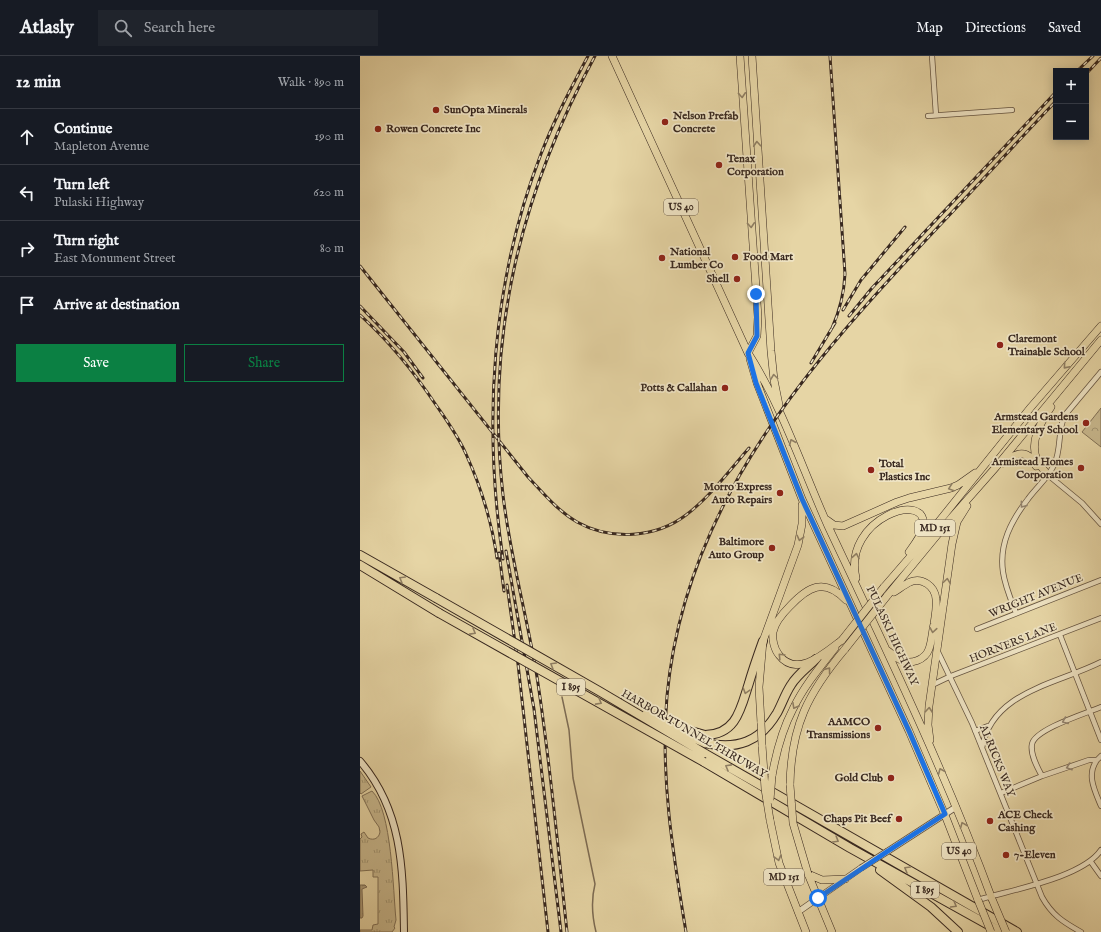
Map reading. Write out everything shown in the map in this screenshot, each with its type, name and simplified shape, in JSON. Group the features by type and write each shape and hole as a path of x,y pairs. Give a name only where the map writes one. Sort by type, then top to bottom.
{"highway":[{"name":"HARBOR TUNNEL THRUWAY","path":"360,555 599,691 850,848 989,928 1001,932"},
{"name":"HARBOR TUNNEL THRUWAY","path":"360,565 439,613 1017,932"},
{"path":"705,739 726,729 738,716 763,641"},
{"path":"599,691 647,713 676,730 724,746 736,745 746,742 762,733 772,720 790,686 816,659"},
{"path":"850,848 931,907 958,932"}],"main road":[{"name":"PULASKI HIGHWAY","path":"612,56 748,353 765,381 826,520 932,748 990,897 1006,932"},
{"path":"740,56 758,317 757,336 748,353"},
{"path":"752,56 771,352 774,380 781,416"},
{"name":"MD 151","path":"806,932 779,863 770,820 772,776 777,751 793,708 808,684 884,587 984,467 1031,407 1101,326"},
{"name":"MD 151","path":"832,932 808,874 794,823 790,785 791,756 802,715 816,688 828,670 887,596 996,468 1101,340"},
{"name":"PULASKI HIGHWAY","path":"748,353 756,383 802,499 896,703 945,814 989,928"},
{"path":"1048,475 1037,459 1035,438 1043,420 1068,379"},
{"path":"996,468 1007,460 1020,454 1024,454 1030,456 1035,465 1048,475"},
{"path":"826,520 834,525 843,526 897,502 958,485 984,467"},
{"path":"932,748 928,716 954,533 957,522 976,490"},
{"path":"770,820 764,773 759,680 763,641 798,546 802,524 802,499"},
{"path":"860,594 854,562 858,545 863,537 875,524 891,514 906,509 915,511 922,516 922,530 913,547 884,587"},
{"path":"886,650 905,662 916,661 926,655 930,646 936,600 933,590 925,583 920,581 909,582 887,596"},
{"path":"842,640 816,659 803,664 795,665 780,656 776,651 773,632 778,621 796,600 804,592 815,587 832,588 840,593 850,604"},
{"path":"896,703 908,697"},
{"path":"360,761 384,795 393,818 403,886 404,932"},
{"path":"808,874 822,880 845,879"}],"street":[{"path":"932,56 936,116"},
{"path":"928,116 1012,110"},
{"path":"1016,614 1003,572 1003,551 1005,539 1015,517 1054,466 1060,445 1060,430 1065,415 1101,372"},
{"path":"1048,475 1082,504 1101,524"},
{"name":"WRIGHT AVENUE","path":"977,629 1101,580"},
{"name":"HORNERS LANE","path":"932,685 951,676 1101,618"},
{"path":"1060,635 1101,740"},
{"name":"ALRICKS WAY","path":"937,650 951,676 975,731 1042,896 1051,911 1063,922 1081,932"},
{"path":"982,748 988,726 1004,708 1023,695 1101,662"},
{"path":"1042,776 1032,748 1032,743 1035,736 1055,725 1101,706"},
{"path":"975,731 988,726"},
{"path":"1001,793 1042,776 1099,758"},
{"path":"1099,758 1094,764 1091,774 1101,806"},
{"path":"798,912 861,868 956,807"},
{"path":"978,900 1037,884 1078,868 1091,862 1101,850"},
{"path":"1091,862 1101,876"}],"green space":[{"path":"1101,408 1101,447 1082,432"},
{"path":"360,771 371,787 361,794 360,793"},
{"path":"372,791 379,801 388,833 396,920 395,928 392,932 360,932 360,930 372,930 373,925 378,924 378,877 373,877 373,870 360,871 361,834 364,832 368,838 374,839 379,836 380,832 379,827 362,796"}],"water":[{"path":"360,885 365,885 367,887 362,889 362,918 360,918"}],"waterway":[{"path":"562,697 569,730 573,778 595,884 592,908 596,932"}],"railway":[{"path":"503,559 493,456 493,405 496,354 502,303 511,253 524,203 541,154 557,116 588,56"},
{"path":"567,932 554,804 542,709 533,654 510,541 503,495 499,437 499,380 504,323 514,268 528,214 546,161 569,108 595,56"},
{"path":"830,56 845,274 841,302 832,328"},
{"path":"1080,68 1093,56"},
{"path":"1089,71 1101,58"},
{"path":"849,316 872,288 1053,95"},
{"path":"686,932 672,844 669,815 665,756 665,726 667,696 679,625 699,559 728,497 762,438 802,382 892,276 1053,104"},
{"path":"843,310 861,280 905,227"},
{"path":"360,266 528,477 557,507 577,522 590,528 619,534 647,532 674,523 695,508 749,448"},
{"path":"360,306 404,352 423,378"},
{"path":"360,315 381,335 410,369 428,393 459,441 466,454 481,492 489,518 497,558"},
{"path":"811,363 835,323"},
{"path":"506,551 534,709 561,932"},
{"path":"499,553 504,591"},
{"path":"507,585 518,664 548,932"}],"place":[{"name":"SunOpta Minerals","path":"436,110"},
{"name":"Nelson Prefab Concrete","path":"665,122"},
{"name":"Rowen Concrete Inc","path":"378,129"},
{"name":"Tenax Corporation","path":"719,165"},
{"name":"Food Mart","path":"735,257"},
{"name":"National Lumber Co","path":"662,258"},
{"name":"Shell","path":"737,279"},
{"name":"Claremont Trainable School","path":"1000,345"},
{"name":"Potts & Callahan","path":"725,388"},
{"name":"Armstead Gardens Elementary School","path":"1086,423"},
{"name":"Armistead Homes Corporation","path":"1081,468"},
{"name":"Total Plastics Inc","path":"871,470"},
{"name":"Morro Express Auto Repairs","path":"780,493"},
{"name":"Baltimore Auto Group","path":"772,548"},
{"name":"AAMCO Transmissions","path":"878,728"},
{"name":"Gold Club","path":"891,778"},
{"name":"Chaps Pit Beef","path":"899,819"},
{"name":"ACE Check Cashing","path":"990,821"},
{"name":"7-Eleven","path":"1006,855"}],"route":[{"path":"756,294 758,329 756,341 748,353 756,383 813,525 909,731 945,814 818,898"}]}
